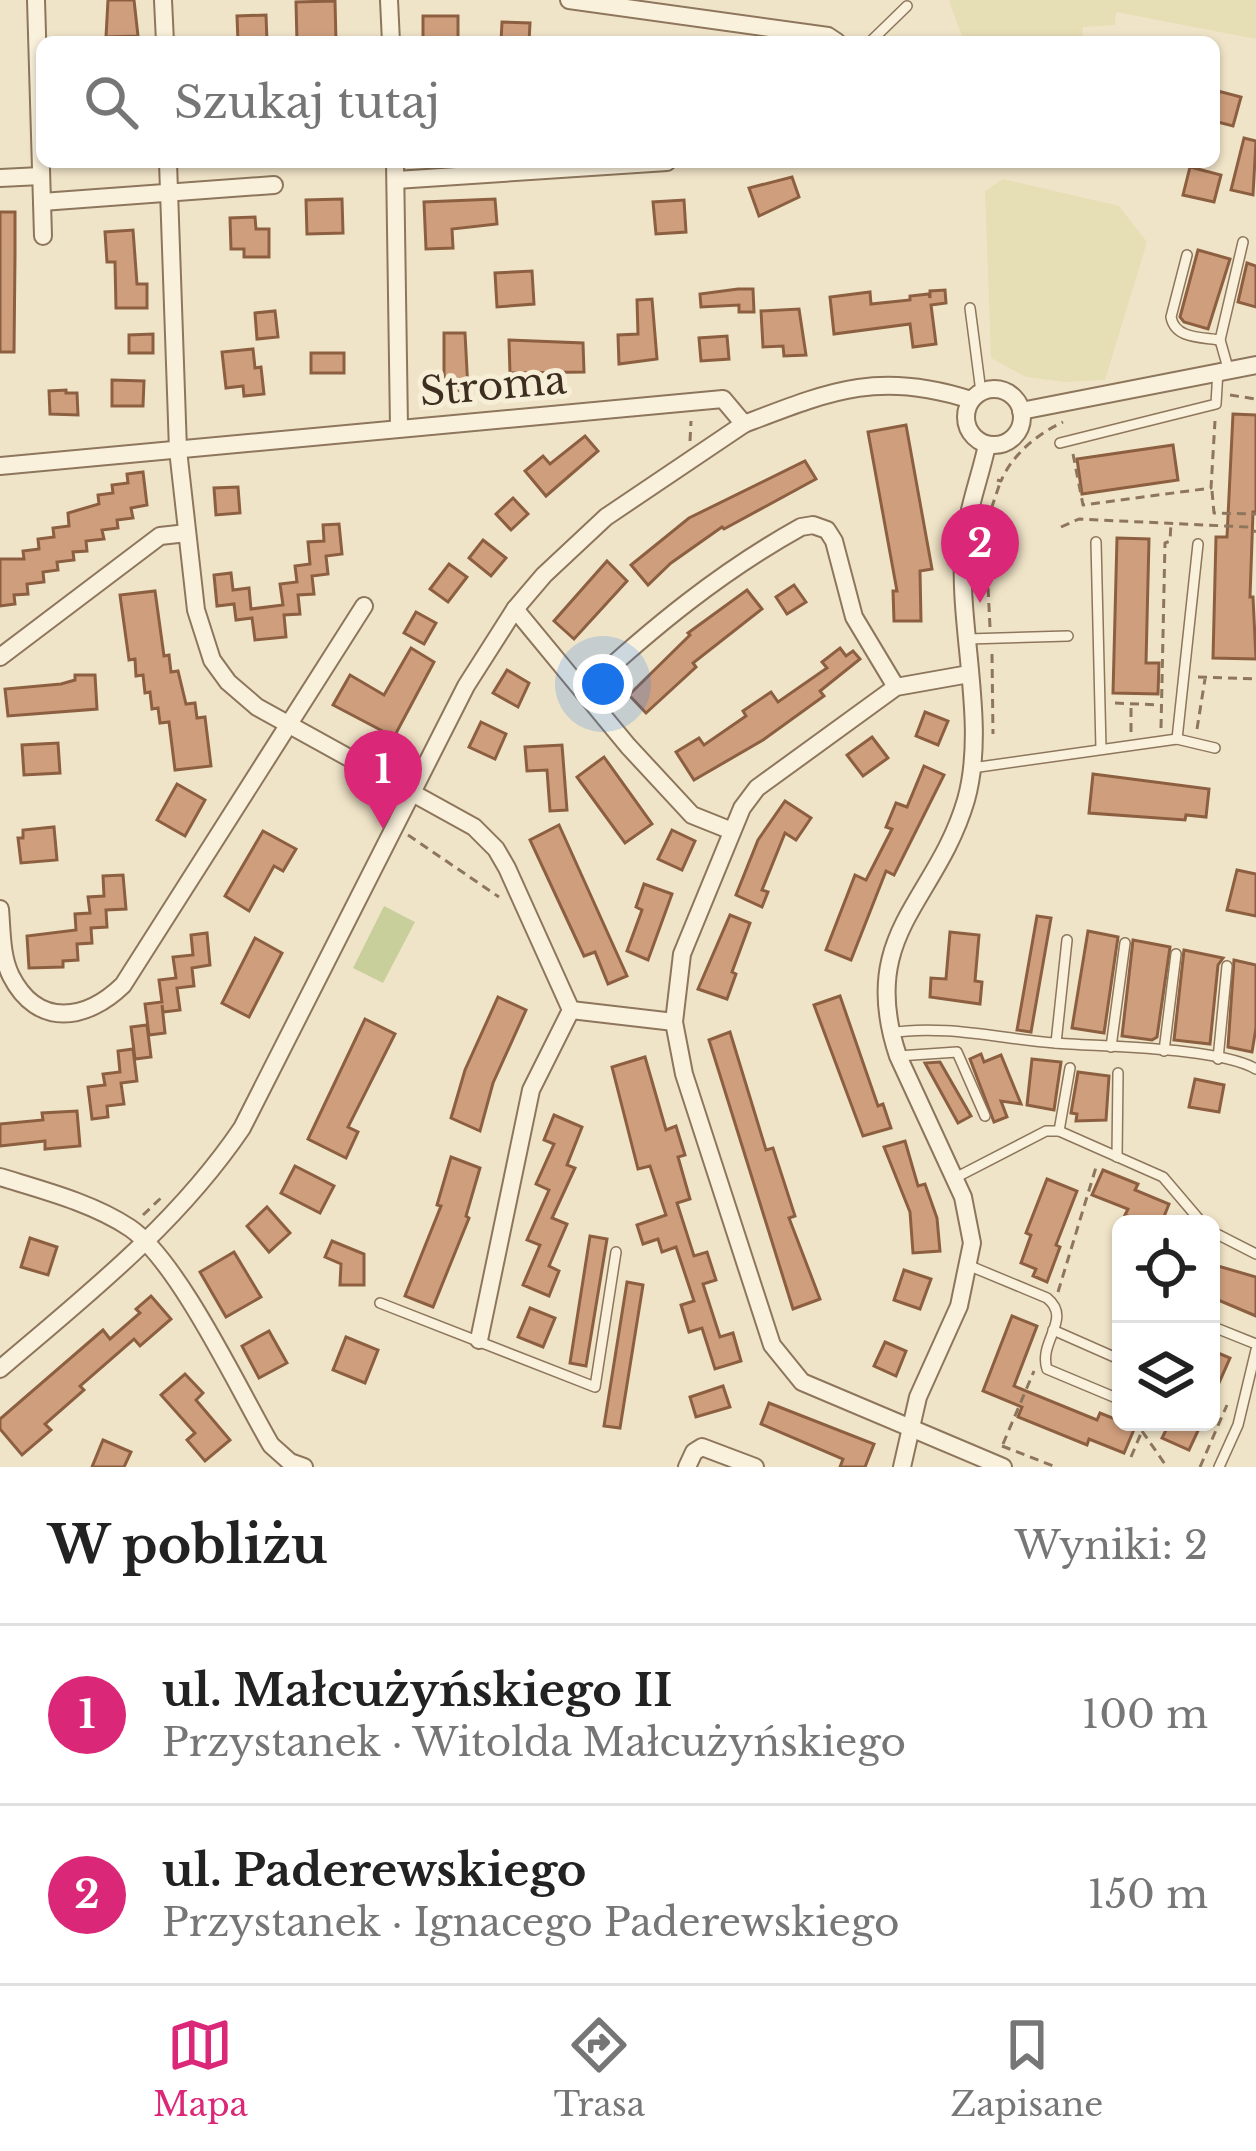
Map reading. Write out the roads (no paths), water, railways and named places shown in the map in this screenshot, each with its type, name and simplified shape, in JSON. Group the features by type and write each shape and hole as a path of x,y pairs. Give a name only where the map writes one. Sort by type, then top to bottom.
{"street":[{"path":"36,0 37,36"},
{"path":"164,0 165,36"},
{"path":"389,0 391,36"},
{"path":"569,0 828,36"},
{"path":"41,168 43,236"},
{"path":"168,168 178,451 196,610 212,660 242,696 474,827 496,849 571,1010"},
{"path":"400,427 396,171 487,168"},
{"path":"0,178 41,176"},
{"path":"42,202 274,184"},
{"path":"1021,410 1256,365"},
{"path":"0,1369 146,1244 211,1174 251,1112 466,686 515,609 544,575 606,517 744,424 837,389 922,384 976,396 1006,392 1021,410 1014,437 997,446 987,445 969,432 966,410 976,396"},
{"name":"Stroma","path":"0,466 723,399 744,424"},
{"path":"902,1467 909,1426 959,1306 970,1267 969,1219 898,1056 890,1033 885,986 894,941 956,824 980,767 969,674 963,546 987,445"},
{"path":"584,691 707,585 801,526 813,525 827,530 834,542 854,617 896,687"},
{"path":"0,657 160,536 187,533"},
{"path":"0,909 9,974 23,995 41,1008 64,1014 105,1003 123,985 364,606"},
{"path":"515,609 692,815 732,831"},
{"path":"969,674 896,687 772,774 742,808 682,954 674,1022 684,1074 772,1345 802,1382 1003,1467"},
{"path":"571,1010 674,1022"},
{"path":"479,1340 531,1090 571,1010"},
{"path":"0,1177 130,1228 175,1278 271,1445 290,1462 304,1467"},
{"path":"688,1467 694,1452 709,1448 755,1467"}],"lane":[{"path":"876,36 907,6"},
{"path":"1065,442 1216,399 1223,369 1220,340 1243,242"},
{"path":"1187,255 1171,316 1173,327 1181,334 1220,340"},
{"path":"970,308 976,396"},
{"path":"1096,542 1102,749"},
{"path":"1177,739 1198,544"},
{"path":"968,639 1068,636"},
{"path":"980,767 1177,739 1215,748"},
{"path":"1055,1043 1067,940"},
{"path":"1111,1047 1125,943"},
{"path":"1164,1051 1176,954"},
{"path":"1219,1059 1227,966"},
{"path":"890,1033 904,1030 1164,1051 1256,1069"},
{"path":"898,1056 957,1052 986,1116"},
{"path":"1059,1132 1070,1068"},
{"path":"1117,1157 1118,1073"},
{"path":"955,1178 1046,1131 1059,1132 1163,1177 1195,1215"},
{"path":"1220,1236 1256,1254"},
{"path":"380,1303 595,1387 616,1252"},
{"path":"970,1267 1054,1304 1060,1314 1044,1351 1048,1369 1112,1396"},
{"path":"1220,1329 1256,1347 1238,1425 1220,1467"},
{"path":"1053,1330 1112,1356"}],"place":[{"name":"ul. Paderewskiego","path":"980,603"},
{"name":"ul. Małcużyńskiego II","path":"383,829"}]}
